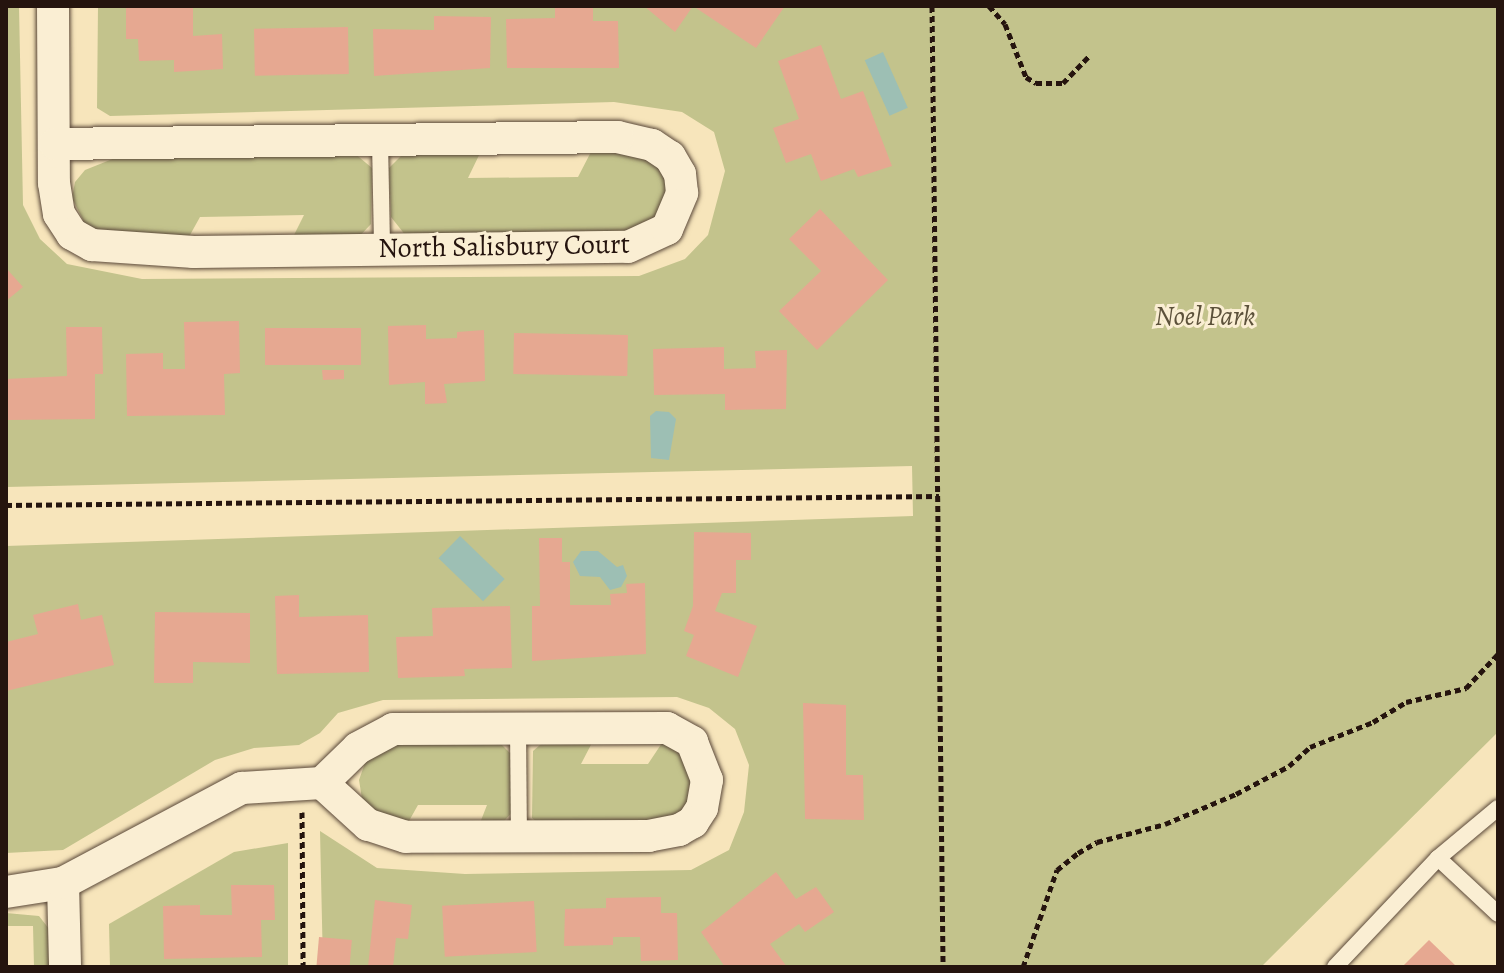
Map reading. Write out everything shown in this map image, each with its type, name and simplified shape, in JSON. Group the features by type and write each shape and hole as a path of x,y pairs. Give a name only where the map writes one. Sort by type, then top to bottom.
{"street":[{"path":"53,6 55,144"},
{"name":"North Salisbury Court","path":"618,137 652,145 670,157 680,174 682,193 667,229 628,247 194,252 92,245 72,234 59,214 55,144 618,137"},
{"path":"6,892 63,883 242,788 312,793 386,834 649,836 679,830 702,808 707,780 700,752 673,729 518,727 381,732 312,793"},
{"path":"63,883 65,967"}],"lane":[{"path":"380,141 382,249"},
{"path":"518,727 519,836"},
{"path":"1335,967 1438,858 1498,808"},
{"path":"1438,858 1498,914"}],"path":[{"path":"932,6 943,967"},
{"path":"989,6 1005,24 1026,77 1036,83 1063,83 1091,54"},
{"path":"6,505 939,496"},
{"path":"1023,967 1057,870 1078,853 1097,842 1165,824 1236,794 1289,766 1310,747 1373,722 1406,702 1466,688 1498,654"},
{"path":"303,967 312,793"}],"green space":[{"name":"Noel Park","path":"6,6 19,6 23,205 40,239 67,264 142,279 639,276 685,259 708,235 725,171 714,132 682,112 614,102 110,116 97,108 98,6 1498,6 1498,732 1261,967 323,967 320,831 377,868 465,874 691,870 729,850 744,812 749,765 735,729 709,708 677,697 383,700 338,713 320,733 299,745 254,748 215,760 63,850 6,853 6,546 913,516 912,466 6,487"},
{"path":"593,148 620,148 658,165 667,177 667,212 638,236 410,241 391,217 389,168 406,151 482,149 468,178 578,177"},
{"path":"353,152 372,168 371,224 354,242 290,243 304,215 200,217 185,244 89,232 72,198 75,182 85,170 125,154"},
{"path":"496,739 514,757 515,809 498,828 478,828 487,805 418,805 405,828 363,805 359,780 365,763 392,742"},
{"path":"547,739 594,739 581,764 648,764 664,740 682,749 697,774 684,820 546,829 532,818 533,751"},
{"path":"288,843 288,967 110,967 109,924 234,852"},
{"path":"6,913 39,916 53,934 54,967 34,967 33,926 6,926"}],"water":[{"path":"883,52 908,108 890,116 865,60"},
{"path":"656,411 669,412 676,419 669,460 651,458 650,416"},
{"path":"460,536 505,579 483,601 438,558"},
{"path":"581,551 598,551 617,567 623,565 627,576 621,587 610,590 600,577 580,576 573,562"}],"building":[{"path":"126,6 193,6 193,36 222,34 223,69 174,72 174,60 139,61 138,39 126,39"},
{"path":"555,6 593,6 593,21 618,21 619,68 507,68 506,19 555,18"},
{"path":"644,6 693,6 675,32"},
{"path":"693,6 785,6 756,48"},
{"path":"434,16 491,17 490,68 374,76 373,29 434,30"},
{"path":"348,27 349,74 255,76 254,29"},
{"path":"821,45 841,99 863,91 892,166 858,177 854,169 821,181 811,154 786,163 773,128 799,119 778,61"},
{"path":"820,209 888,280 817,350 779,311 821,271 789,239"},
{"path":"6,268 23,287 6,301"},
{"path":"239,321 240,373 224,374 225,415 127,416 126,354 163,353 163,369 185,369 184,322"},
{"path":"426,325 426,339 457,338 457,332 484,330 485,381 444,384 447,403 425,404 425,382 389,385 388,326"},
{"path":"66,327 102,327 103,374 95,374 95,419 6,420 6,379 67,376"},
{"path":"265,328 361,328 361,365 265,365"},
{"path":"514,333 628,335 627,376 513,374"},
{"path":"724,347 724,369 756,368 755,351 787,350 786,409 725,410 725,394 654,395 653,349"},
{"path":"322,370 344,370 344,379 323,380"},
{"path":"694,532 751,533 751,560 736,560 736,593 722,593 715,611 757,626 738,677 686,656 694,635 684,631 693,606"},
{"path":"539,538 562,538 562,562 570,562 570,605 611,605 610,594 627,593 626,584 645,583 646,654 532,661 532,606 540,606"},
{"path":"299,595 299,617 368,615 369,672 277,674 275,596"},
{"path":"78,604 81,620 102,615 114,665 6,691 6,642 38,634 33,615"},
{"path":"510,606 512,668 464,669 465,676 398,678 396,637 433,636 432,608"},
{"path":"155,612 250,613 250,663 193,662 193,683 154,683"},
{"path":"803,703 846,705 846,775 863,775 864,820 805,819"},
{"path":"776,872 796,899 816,887 834,912 805,932 799,924 770,944 787,967 725,967 701,932"},
{"path":"231,885 274,885 275,920 261,920 262,957 164,959 163,906 200,905 200,915 232,915"},
{"path":"661,897 661,913 677,913 678,960 641,961 640,937 613,937 613,945 564,946 565,909 606,908 606,898"},
{"path":"375,900 412,905 408,939 396,938 393,967 368,967"},
{"path":"534,901 537,952 445,957 442,906"},
{"path":"319,937 352,940 350,967 316,967"},
{"path":"1429,940 1457,967 1402,967"}]}
